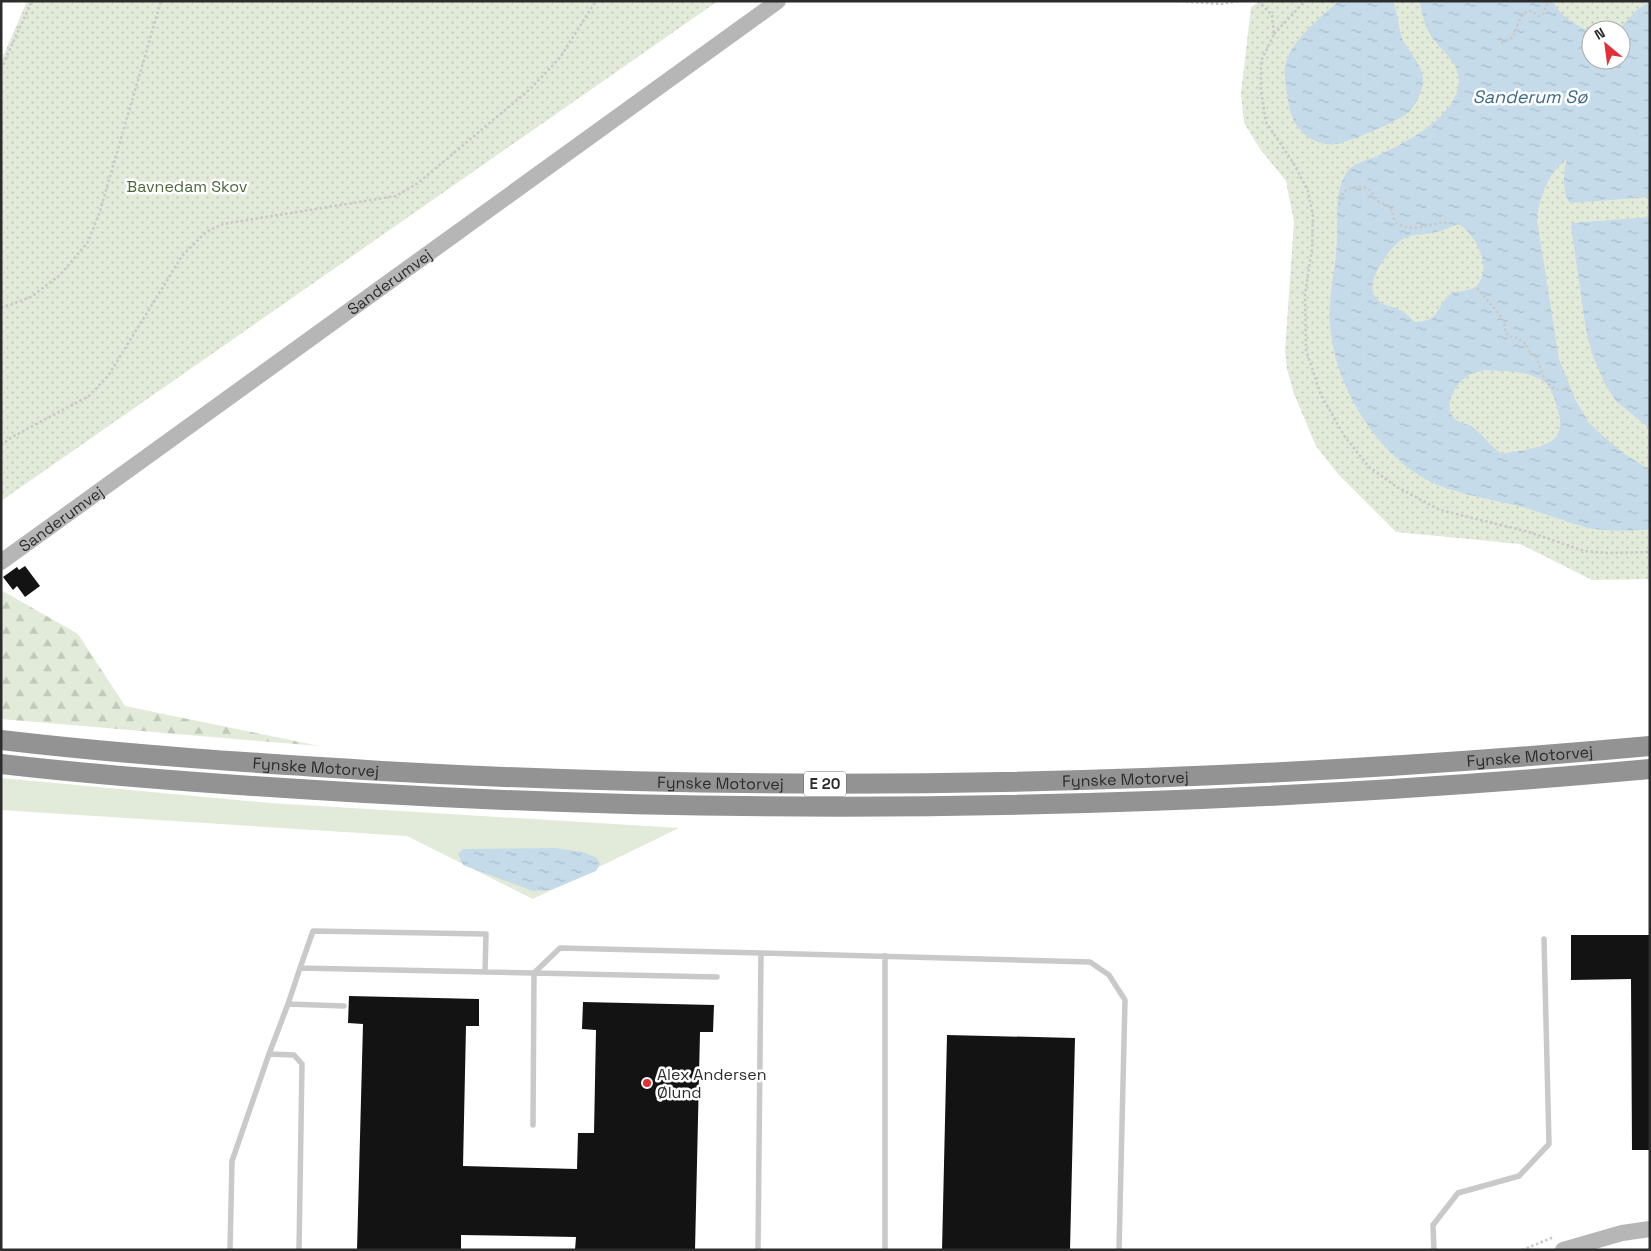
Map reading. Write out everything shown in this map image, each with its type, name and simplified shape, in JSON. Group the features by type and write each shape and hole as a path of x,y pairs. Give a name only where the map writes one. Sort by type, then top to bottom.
{"highway":[{"name":"Fynske Motorvej","path":"1,740 250,763 368,770 612,781 766,784 1080,781 1382,767 1650,746"},
{"name":"Fynske Motorvej","path":"1,764 258,787 602,804 768,807 922,807 1101,803 1383,791 1650,769"}],"street":[{"name":"Sanderumvej","path":"1,562 778,1"},
{"path":"1563,1250 1622,1233 1650,1229"}],"lane":[{"path":"230,1250 232,1161 313,931 486,934 485,972"},
{"path":"1434,1250 1433,1225 1458,1193 1519,1176 1548,1144 1544,939"},
{"path":"533,1125 534,973 560,948 1090,962 1109,975 1125,1000 1119,1250"},
{"path":"758,1250 761,953"},
{"path":"884,1250 885,956"},
{"path":"300,968 717,977"},
{"path":"288,1004 344,1006"},
{"path":"269,1054 294,1055 302,1064 299,1250"}],"path":[{"path":"1,69 32,1"},
{"path":"1,308 31,297 60,275 88,242 100,211 161,1"},
{"path":"1,445 14,436 89,396 108,376 182,256 206,232 223,224 396,196 418,183 529,90 559,59 596,1"},
{"path":"1176,1 1222,4 1238,1"},
{"path":"1258,1 1272,15 1274,34"},
{"path":"1305,1 1274,34 1261,61 1261,91 1266,122 1294,164 1308,191 1313,216 1312,249 1305,294 1306,350 1321,395 1345,437 1369,467 1397,487 1440,510 1529,532 1584,551 1607,553 1650,552"},
{"path":"1500,43 1513,37 1523,14 1531,11 1540,16 1543,14 1548,2 1552,2"},
{"path":"1339,205 1347,189 1355,187 1364,188 1369,189 1380,204 1391,208 1393,218 1397,224 1417,228 1444,222 1448,223"},
{"path":"1477,288 1500,315 1504,322 1506,333 1526,344 1530,354 1536,356 1545,379 1551,388 1564,390 1569,387"}],"green space":[{"name":"Bavnedam Skov","path":"27,1 718,1 1,501 1,61"},
{"path":"1261,1 1650,1 1650,579 1592,580 1520,544 1396,532 1338,474 1316,446 1294,394 1287,369 1285,351 1294,222 1286,181 1260,149 1244,123 1241,93 1251,7"},
{"path":"1,590 78,634 125,706 319,746 1,719"},
{"path":"1,778 269,803 679,828 533,899 407,836 1,810"}],"water":[{"path":"1339,1 1393,1 1402,38 1421,70 1423,82 1416,102 1404,116 1362,135 1336,144 1329,144 1312,140 1298,128 1290,111 1285,82 1285,68 1287,58 1292,49 1306,31"},
{"name":"Sanderum Sø","path":"1419,1 1553,1 1564,16 1581,27 1581,70 1631,70 1631,20 1628,20 1650,1 1650,197 1570,203 1567,199 1564,182 1567,159 1560,164 1546,186 1542,195 1537,220 1559,359 1575,399 1589,423 1623,453 1650,470 1650,530 1588,528 1522,507 1456,491 1432,482 1402,463 1386,448 1358,411 1348,391 1339,370 1330,326 1331,295 1337,247 1338,195 1347,172 1352,167 1412,138 1436,120 1454,100 1459,79 1455,65 1436,42 1425,24","holes":["1458,224 1465,229 1477,244 1483,263 1481,280 1475,287 1449,295 1434,316 1420,322 1415,322 1402,311 1376,299 1372,289 1376,272 1393,247 1400,241 1409,236 1436,232","1484,370 1529,374 1546,383 1554,397 1560,422 1559,432 1554,439 1546,444 1536,448 1502,454 1474,428 1453,417 1450,412 1450,401 1454,390 1468,376"]},
{"path":"1650,217 1650,429 1616,401 1606,386 1594,359 1587,336 1571,226 1572,223"},
{"path":"555,848 583,852 597,858 600,864 596,871 551,890 533,891 463,865 458,854 463,849"}],"building":[{"path":"25,566 40,586 25,597 17,586 13,590 3,577 17,567 19,570"},
{"path":"1571,935 1650,935 1650,1150 1632,1150 1631,979 1571,980"},
{"name":"Alex Andersen Ølund","path":"349,996 479,999 479,1026 466,1026 463,1166 577,1169 578,1133 594,1133 596,1030 582,1029 583,1002 714,1005 713,1032 700,1032 695,1250 575,1250 576,1237 461,1235 461,1250 357,1250 363,1024 348,1023"},
{"path":"947,1035 1075,1038 1070,1250 942,1250"}],"place":[{"name":"Alex Andersen Ølund","path":"647,1083"}]}
